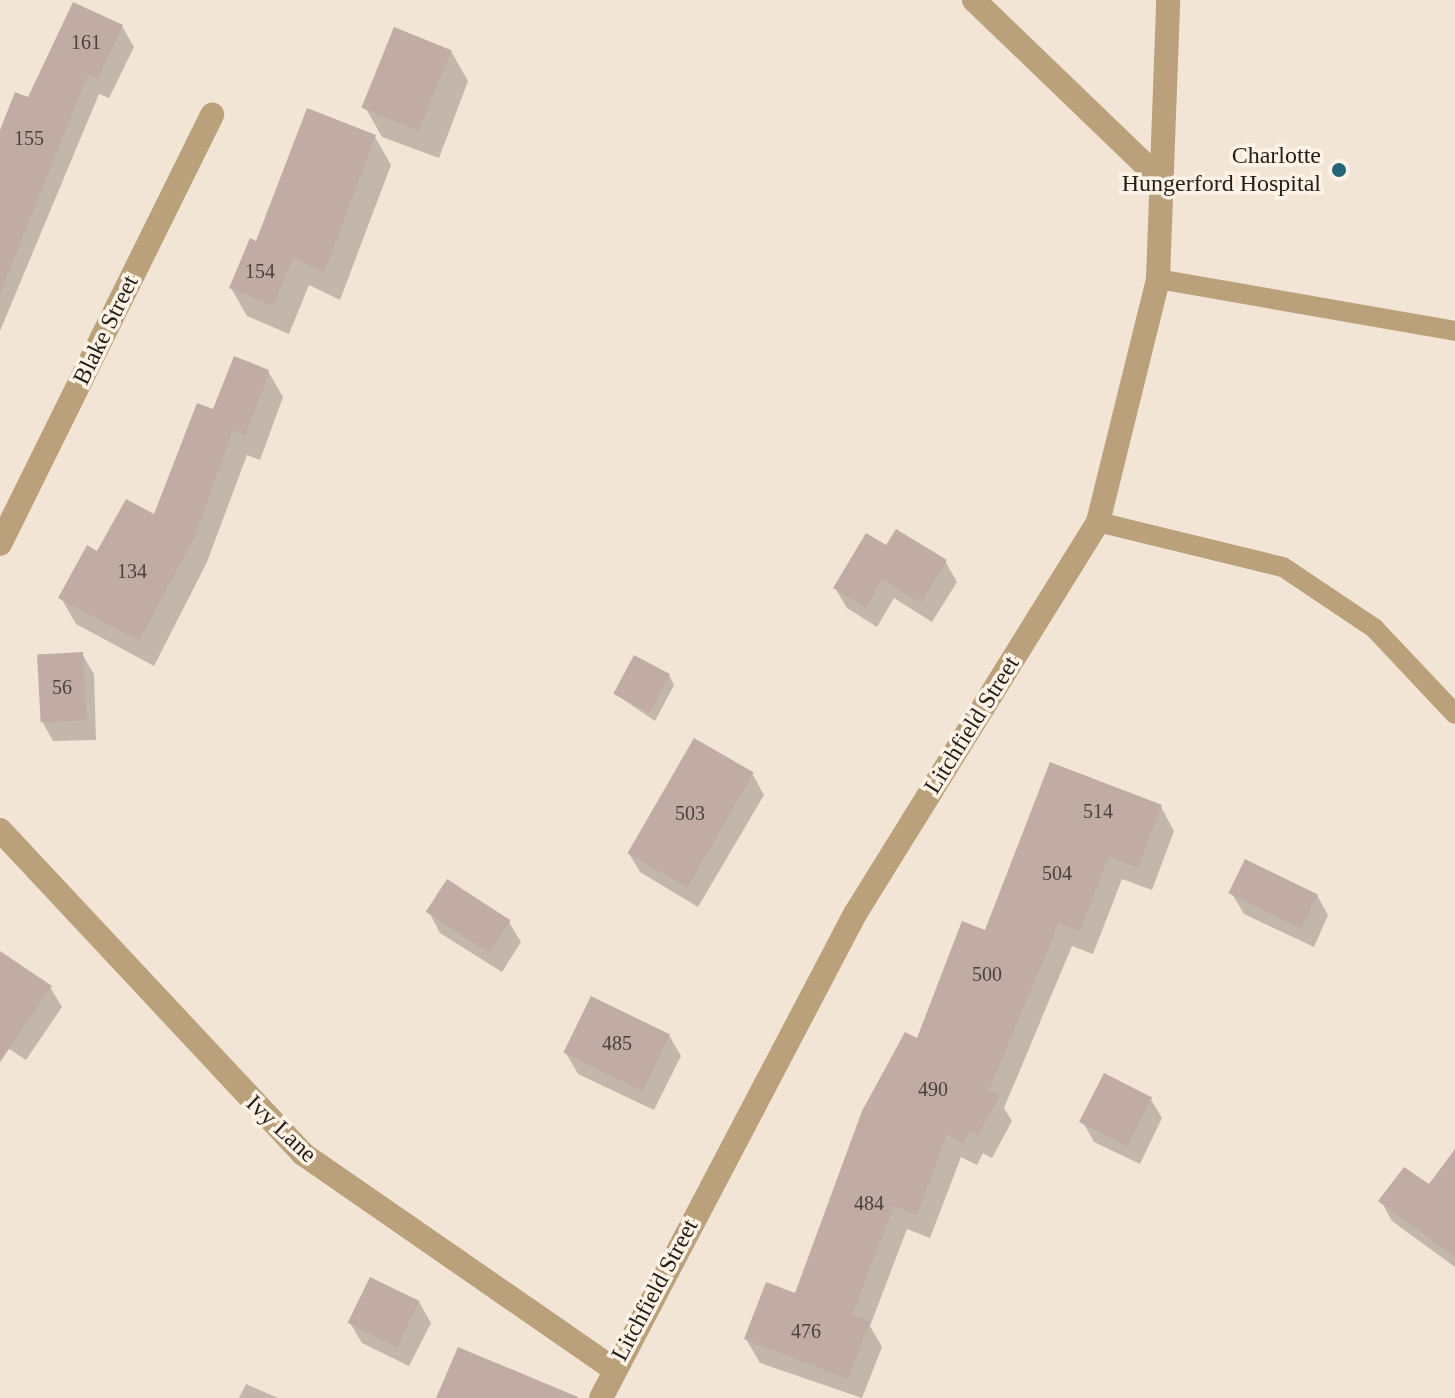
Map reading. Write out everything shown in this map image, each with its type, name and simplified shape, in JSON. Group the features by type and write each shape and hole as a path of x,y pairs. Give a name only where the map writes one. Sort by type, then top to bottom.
{"street":[{"path":"974,0 1161,180"},
{"name":"Litchfield Street","path":"601,1398 613,1369 855,914 1098,522 1158,279 1168,0"},
{"name":"Blake Street","path":"0,544 212,115"},
{"name":"Ivy Lane","path":"0,830 303,1154 613,1369"}],"lane":[{"path":"1158,279 1455,331"},
{"path":"1098,522 1283,567 1374,628 1455,714"}],"building":[{"path":"73,2 123,25 98,79 88,75 0,294 0,130 15,92 28,97"},
{"path":"394,27 451,50 419,131 361,108"},
{"path":"307,108 376,135 324,273 293,258 273,306 229,288 250,238 256,241"},
{"path":"234,356 269,370 263,390 245,435 233,430 195,536 139,641 58,598 87,545 97,551 126,499 154,514 197,403 213,409"},
{"path":"896,529 947,560 921,603 882,579 866,608 833,588 866,533 886,545"},
{"path":"83,652 87,720 41,722 37,654"},
{"path":"634,655 670,674 650,713 613,694"},
{"path":"694,738 754,772 687,888 628,853"},
{"path":"1050,762 1162,805 1138,868 1109,856 1080,931 1059,923 989,1090 1000,1096 978,1135 970,1131 963,1143 947,1134 917,1215 894,1206 852,1315 870,1322 848,1379 744,1339 766,1282 795,1293 862,1111 905,1032 917,1038 962,921 985,930"},
{"path":"1245,859 1318,895 1301,929 1228,893"},
{"path":"447,879 511,920 489,953 426,912"},
{"path":"0,951 52,986 0,1062"},
{"path":"591,996 670,1035 642,1091 563,1053"},
{"path":"1104,1073 1152,1098 1127,1147 1079,1122"},
{"path":"1455,1149 1455,1257 1378,1201 1404,1167 1429,1184"},
{"path":"370,1277 419,1301 397,1347 348,1323"},
{"path":"458,1347 578,1397 578,1398 436,1398"}],"place":[{"name":"Charlotte Hungerford Hospital","path":"1339,170"}]}
